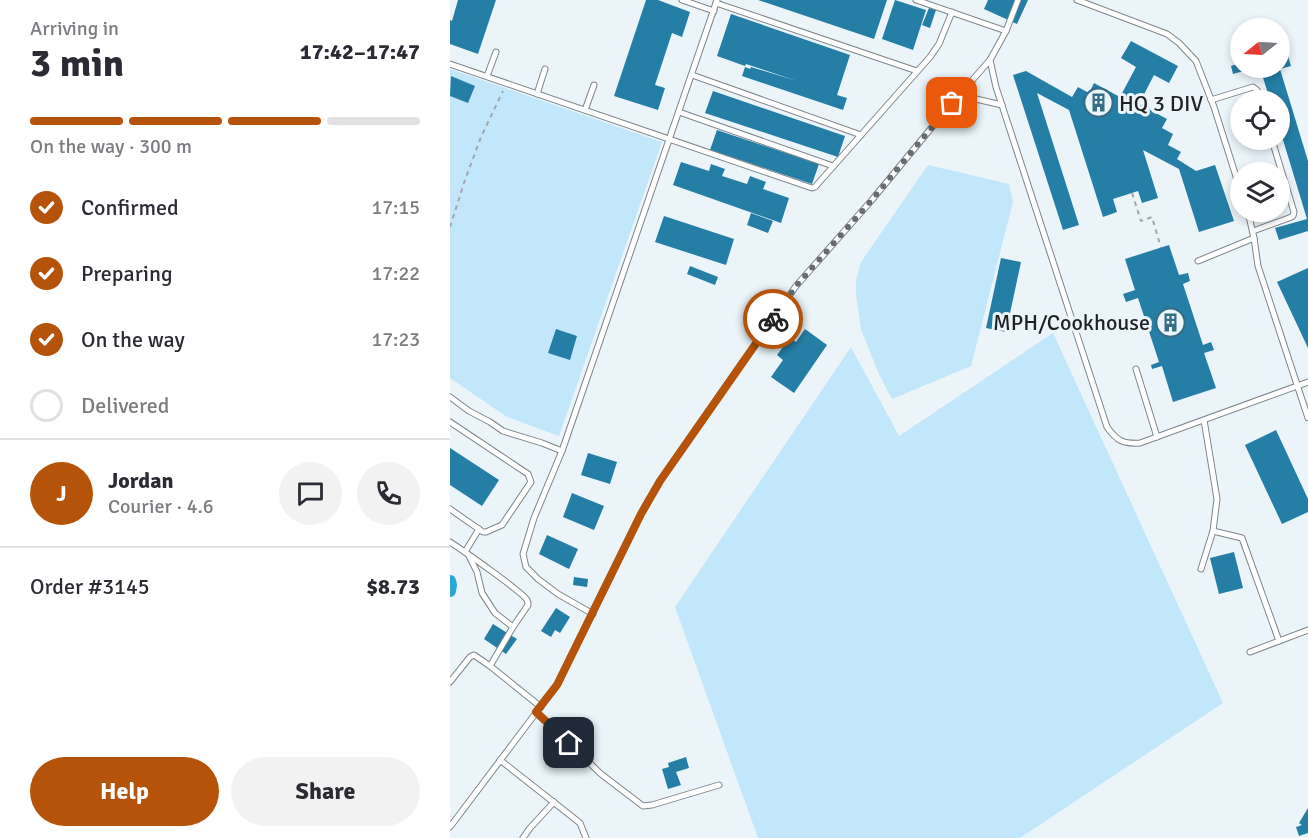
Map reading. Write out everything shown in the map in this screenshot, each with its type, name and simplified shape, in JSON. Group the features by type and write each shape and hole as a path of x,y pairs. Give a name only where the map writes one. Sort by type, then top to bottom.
{"lane":[{"path":"682,0 714,11"},
{"path":"916,0 1006,31"},
{"path":"450,827 557,685 641,514 660,481 796,286 990,60 1006,31 1018,0"},
{"path":"1077,0 1167,34 1179,43 1196,61 1231,162"},
{"path":"593,614 558,594 538,579 525,567 523,554 717,2 917,71"},
{"path":"450,63 809,188 815,187 937,48 952,12"},
{"path":"487,76 496,52"},
{"path":"990,60 1002,105 1107,427 1115,437 1128,444 1140,443 1308,382"},
{"path":"537,94 545,69"},
{"path":"692,75 861,135"},
{"path":"585,110 594,85"},
{"path":"1243,90 1253,87 1257,90"},
{"path":"1211,100 1230,94"},
{"path":"952,103 976,99 1002,105"},
{"path":"679,112 833,166"},
{"path":"1253,231 1293,216 1294,212 1275,150"},
{"path":"1251,222 1258,266 1308,418"},
{"path":"1198,261 1254,238"},
{"path":"1136,369 1157,437"},
{"path":"450,397 503,431 561,451"},
{"path":"1201,569 1213,531 1217,499 1204,420"},
{"path":"450,422 528,474 531,479 531,484 502,525 486,532 450,509"},
{"path":"466,553 479,529"},
{"path":"1213,531 1242,538 1279,641"},
{"path":"450,542 526,598 528,605 490,666"},
{"path":"466,553 477,572 482,593 495,613 513,627"},
{"path":"1250,652 1308,630"},
{"path":"450,682 474,655 490,666 538,709 602,774 643,806 719,784"},
{"path":"500,759 580,823 586,838"},
{"path":"523,838 554,801"}],"path":[{"path":"450,227 481,137 507,84"},
{"path":"1132,193 1141,221 1152,217 1161,248"}],"shaded area":[{"path":"450,69 662,142 559,436 507,417 450,378"},
{"path":"928,165 1009,184 1013,202 971,366 892,399 878,372 861,329 856,280 861,262"},
{"path":"1053,333 1223,703 1020,838 758,838 675,607 851,347 899,436"}],"building":[{"path":"458,0 496,0 478,54 450,44 450,20 452,21"},
{"path":"646,0 658,0 690,12 682,37 672,33 655,85 665,88 658,110 614,96"},
{"path":"758,0 887,0 874,39"},
{"path":"895,0 926,10 913,50 882,39"},
{"path":"988,0 1028,0 1017,24 984,9"},
{"path":"929,8 936,10 930,28 922,25"},
{"path":"731,14 850,55 837,95 847,98 843,110 742,76 745,67 750,69 751,67 797,81 717,56"},
{"path":"1131,41 1178,66 1169,83 1154,75 1139,104 1167,119 1162,128 1173,134 1168,145 1181,152 1177,159 1196,171 1215,165 1230,209 1231,222 1199,232 1179,169 1143,150 1158,198 1142,203 1138,191 1113,199 1117,212 1103,217 1069,110 1037,93 1079,225 1063,230 1013,75 1026,71 1072,97 1078,87 1089,93 1094,83 1120,97 1136,67 1121,58"},
{"path":"451,76 475,86 468,103 450,96"},
{"path":"1263,78 1283,78 1286,90 1267,90"},
{"path":"713,91 845,136 838,157 705,113"},
{"path":"1290,102 1308,161 1308,231 1279,240 1275,228 1307,219 1286,150 1290,150"},
{"path":"717,130 819,164 812,184 710,150"},
{"path":"681,162 709,171 711,164 725,169 722,176 747,184 750,176 766,182 763,189 789,198 781,223 673,185"},
{"path":"751,213 773,221 768,233 747,225"},
{"path":"664,216 734,239 726,265 655,242"},
{"name":"MPH/Cookhouse","path":"1169,245 1179,275 1188,273 1190,281 1183,284 1203,345 1211,342 1214,350 1204,353 1216,388 1173,402 1162,366 1152,369 1151,365 1159,362 1138,298 1126,302 1123,294 1135,290 1125,259"},
{"path":"1001,258 1021,262 1006,332 986,328"},
{"path":"690,266 718,277 715,285 687,274"},
{"path":"1308,268 1308,348 1277,282"},
{"path":"556,329 577,336 570,360 548,353"},
{"path":"805,329 827,345 794,393 771,377 783,360 777,355 790,337 796,342"},
{"path":"1276,430 1308,499 1308,512 1282,524 1245,445"},
{"path":"450,448 499,480 482,506 450,485"},
{"path":"588,453 617,462 610,484 581,475"},
{"path":"572,493 604,506 594,530 563,517"},
{"path":"547,535 578,549 569,569 539,554"},
{"path":"1234,552 1243,588 1219,594 1210,558"},
{"path":"574,577 588,579 587,587 573,585"},
{"path":"556,608 570,617 560,633 555,630 551,637 541,631"},
{"path":"493,624 517,639 506,654 484,639"},
{"path":"686,757 689,768 676,772 681,785 668,789 662,769 669,767 668,763"},
{"path":"1308,808 1308,833 1299,836 1296,827 1302,825 1299,823"}],"waterway":[{"path":"450,581 450,591"}],"way so far":[{"path":"773,319 796,286 871,201 952,103"}],"place":[{"name":"HQ 3 DIV","path":"1098,103"},
{"name":"MPH/Cookhouse","path":"1171,322"}],"route":[{"path":"569,743 536,712 557,685 641,514 660,481 773,319"}]}
